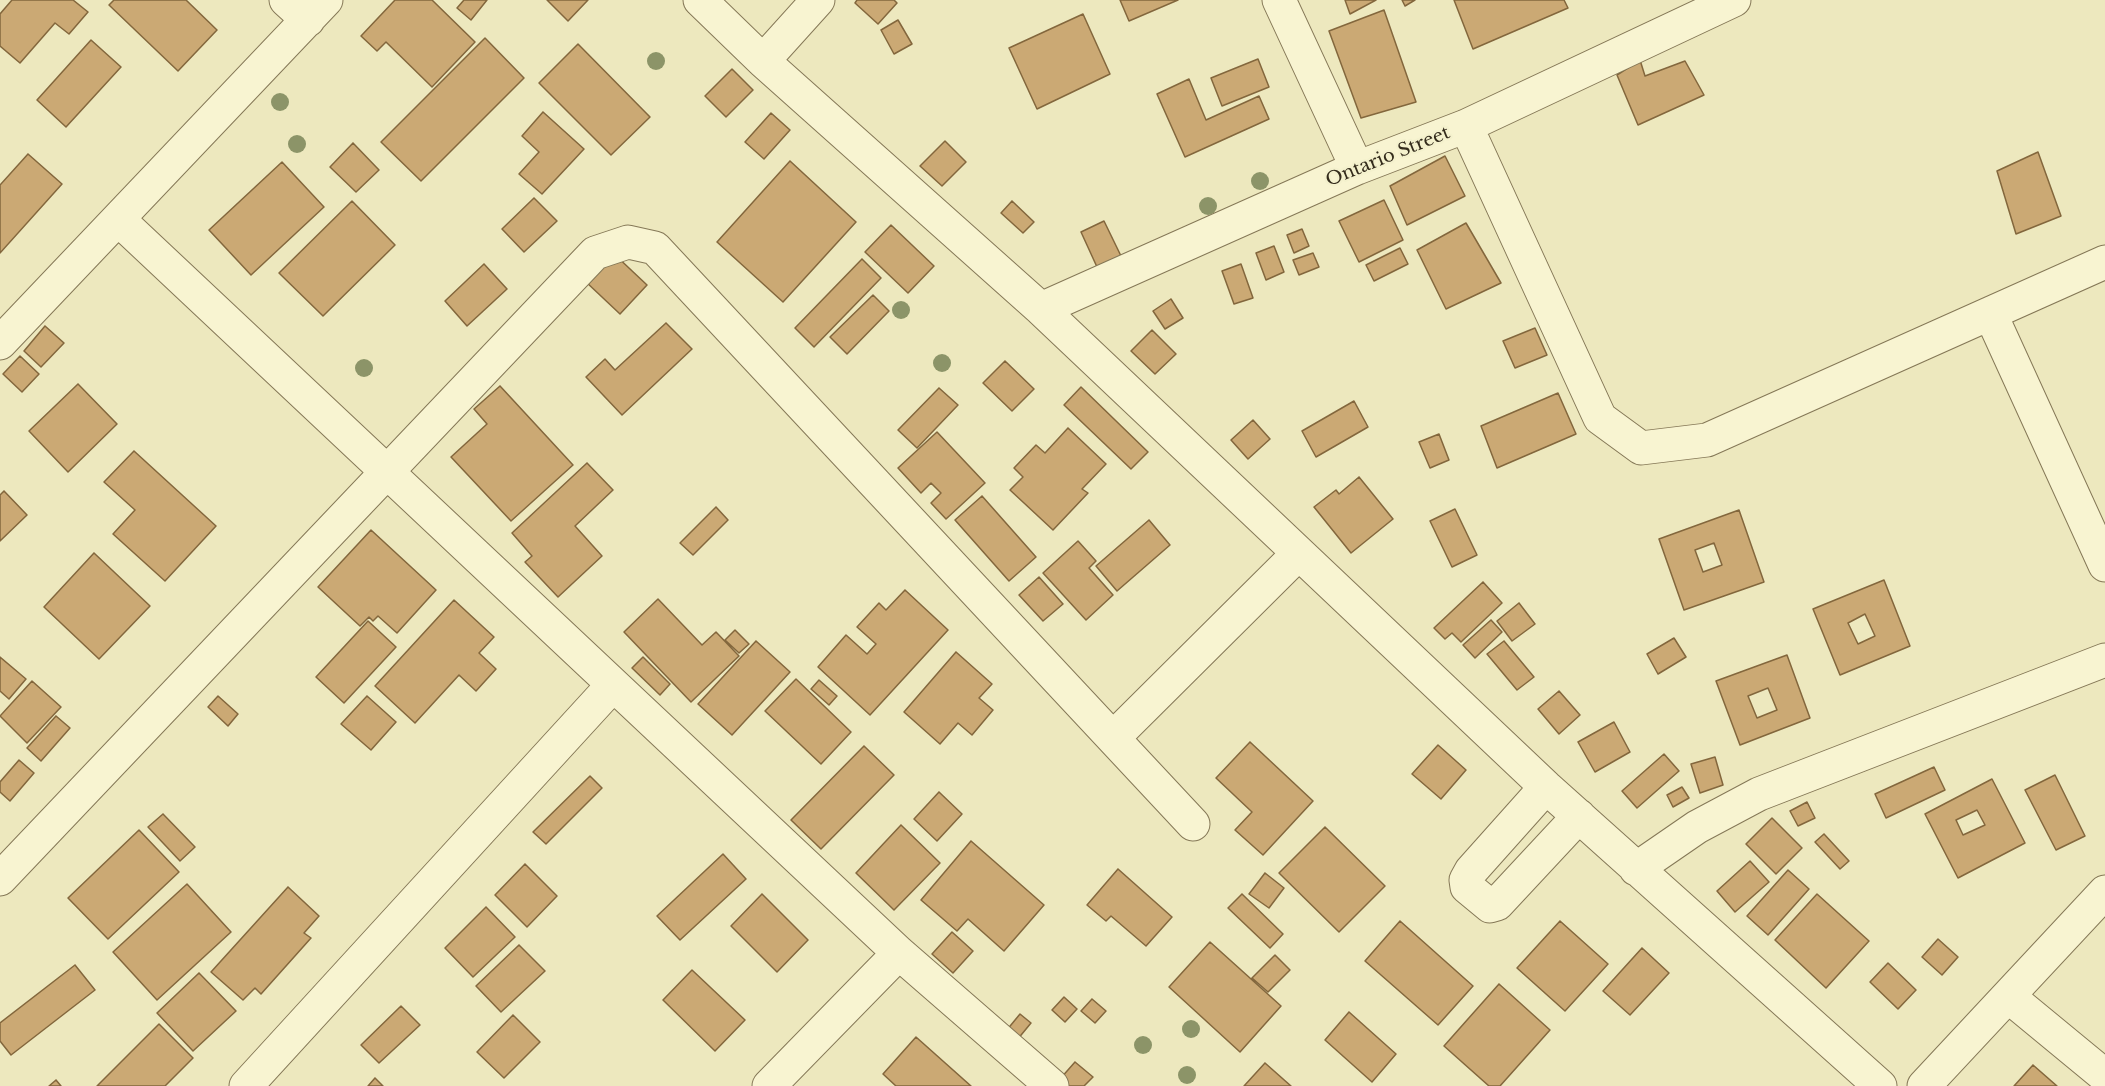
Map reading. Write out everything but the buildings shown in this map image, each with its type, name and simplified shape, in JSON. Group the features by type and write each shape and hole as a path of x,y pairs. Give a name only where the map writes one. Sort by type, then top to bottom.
{"street":[{"path":"700,0 763,61 1041,309 1546,788 1880,1086"},
{"path":"763,61 818,0"},
{"path":"1279,0 1357,168"},
{"name":"Ontario Street","path":"1041,309 1357,168 1466,126 1734,0"},
{"path":"0,343 118,219 307,7"},
{"path":"1466,126 1600,418 1641,448 1707,440 1991,315 2105,262"},
{"path":"118,219 899,953 1052,1086"},
{"path":"0,879 595,253 628,242 655,248 1193,824"},
{"path":"1991,315 2105,565"},
{"path":"1113,738 1298,554"},
{"path":"1636,869 1697,827 1760,794 2105,660"},
{"path":"246,1086 613,685"},
{"path":"1546,788 1471,871 1466,880 1467,887 1490,906 1497,904 1578,816"},
{"path":"1924,1086 2105,892"},
{"path":"770,1086 899,953"},
{"path":"2008,996 2105,1076"}]}
